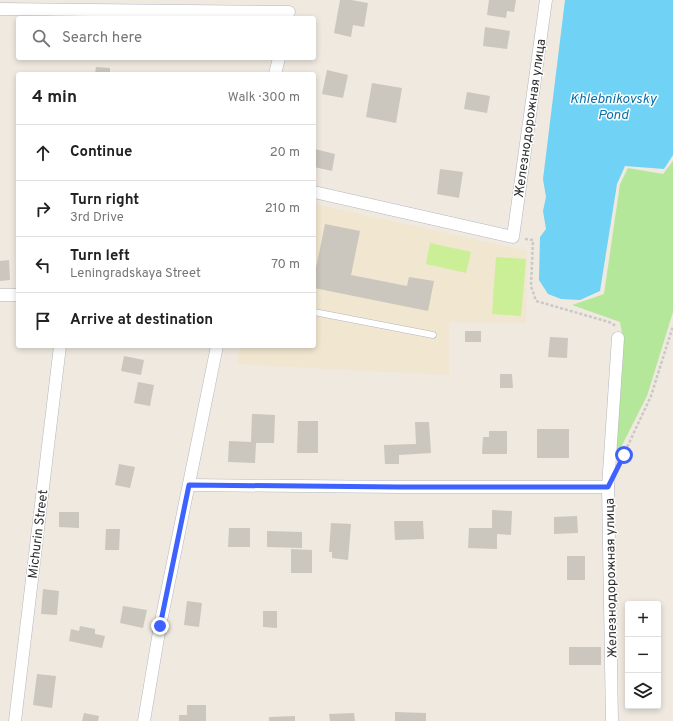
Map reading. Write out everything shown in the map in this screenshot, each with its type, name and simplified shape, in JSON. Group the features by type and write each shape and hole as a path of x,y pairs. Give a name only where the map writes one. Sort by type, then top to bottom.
{"street":[{"name":"Железнодорожная улица","path":"513,237 546,0"},
{"path":"0,9 290,10"},
{"path":"276,72 278,60"},
{"path":"316,192 513,237"},
{"path":"0,295 16,294"},
{"name":"Железнодорожная улица","path":"612,721 608,487 618,338"},
{"name":"Michurin Street","path":"15,721 60,348"},
{"path":"144,721 160,626 217,348"},
{"path":"189,485 608,487"}],"lane":[{"path":"316,312 433,335"}],"path":[{"path":"513,237 532,240 531,286 536,301 608,322 616,327 618,338"},
{"path":"620,461 651,396 673,326"}],"shaded area":[{"path":"316,204 527,251 526,323 449,322 449,375 237,364 240,348 316,348"}],"green space":[{"path":"673,161 673,312 647,396 614,461 623,339 620,322 572,305 604,294 620,184 628,168 663,174"},
{"path":"430,243 471,252 466,273 426,264"},
{"path":"496,257 526,259 521,316 492,314"}],"water":[{"name":"Khlebnikovsky Pond","path":"565,0 673,0 673,155 664,169 625,166 617,184 600,291 580,300 561,299 548,294 539,280 540,237 546,229 543,211 546,197 543,179"}],"building":[{"path":"340,0 368,3 364,27 353,25 351,37 334,33"},
{"path":"489,0 516,0 514,12 507,11 506,18 487,15"},
{"path":"485,27 510,31 507,49 483,46"},
{"path":"96,67 110,68 110,72 95,72"},
{"path":"327,70 348,75 343,98 322,94"},
{"path":"372,83 402,88 396,123 366,117"},
{"path":"467,92 490,96 487,113 464,109"},
{"path":"316,149 335,154 332,171 316,167"},
{"path":"440,169 463,172 459,198 437,194"},
{"path":"325,224 360,231 351,275 407,286 409,277 434,281 428,311 316,288 316,268"},
{"path":"9,260 10,280 0,281 0,261"},
{"path":"465,331 481,331 481,342 465,342"},
{"path":"550,337 568,338 567,358 548,357"},
{"path":"124,356 144,360 141,375 121,371"},
{"path":"500,374 512,374 513,388 500,388"},
{"path":"138,382 154,385 150,406 134,403"},
{"path":"252,414 275,415 274,443 256,443 255,463 228,462 229,441 251,442"},
{"path":"298,421 318,421 318,453 297,453"},
{"path":"415,422 429,422 431,453 399,455 399,464 385,464 384,445 416,444"},
{"path":"537,429 569,429 569,458 537,458"},
{"path":"489,431 507,431 507,454 482,454 483,437 489,437"},
{"path":"119,464 135,467 130,488 115,485"},
{"path":"492,510 512,511 511,535 497,534 497,549 468,548 469,528 492,528"},
{"path":"59,512 79,512 79,528 59,527"},
{"path":"577,516 578,533 554,534 554,517"},
{"path":"394,521 423,521 424,539 395,540"},
{"path":"331,523 351,524 348,560 332,558 332,552 329,552"},
{"path":"229,528 250,528 250,547 228,547"},
{"path":"106,529 120,529 119,550 105,550"},
{"path":"267,531 302,532 302,548 267,547"},
{"path":"291,549 312,550 312,573 291,573"},
{"path":"567,556 585,556 585,580 567,580"},
{"path":"43,589 59,591 57,615 41,614"},
{"path":"187,601 202,603 199,627 184,625"},
{"path":"123,606 147,610 143,628 120,623"},
{"path":"263,611 277,611 277,628 263,627"},
{"path":"80,626 95,629 95,634 105,636 102,648 69,641 71,629 79,631"},
{"path":"569,647 601,647 601,665 569,665"},
{"path":"37,674 56,676 52,708 33,705"},
{"path":"187,705 206,705 206,721 179,721 179,715 187,715"},
{"path":"395,712 426,713 426,721 395,721"},
{"path":"84,713 99,716 98,721 82,721"},
{"path":"354,713 355,721 330,721 329,714"},
{"path":"295,716 295,721 269,721 269,717"}],"route":[{"path":"160,626 189,485 608,487 624,455"}]}
